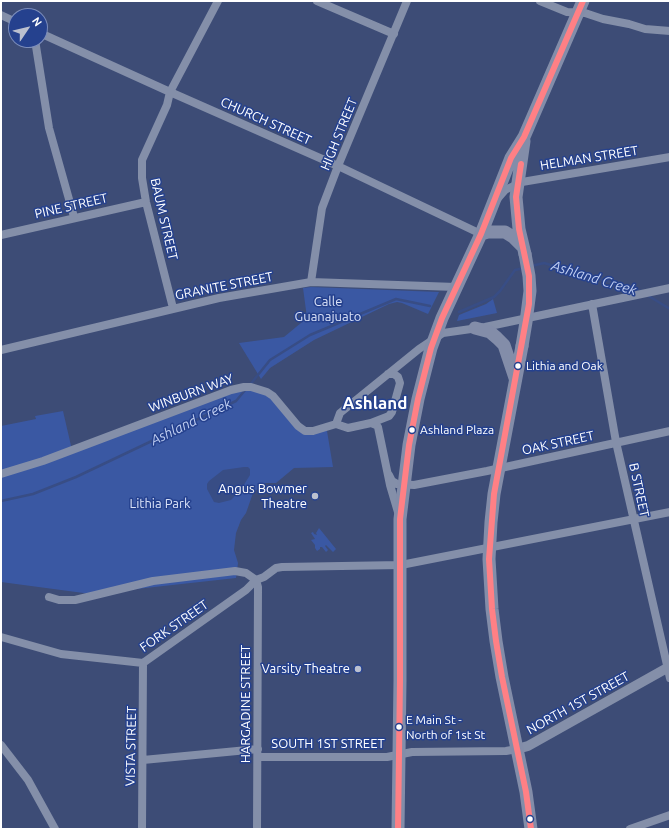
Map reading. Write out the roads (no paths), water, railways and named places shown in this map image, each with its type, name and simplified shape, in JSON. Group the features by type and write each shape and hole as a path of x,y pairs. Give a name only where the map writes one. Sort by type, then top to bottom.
{"main road":[{"path":"398,829 401,565 400,519 409,445 418,399 434,338 442,318 481,234 511,158 524,137 580,7"},
{"path":"524,137 518,183 517,212 529,276 530,291 522,346 499,468 491,522 490,591 496,641 526,792 531,829"},
{"path":"481,234 488,232 505,232 513,237 524,251"},
{"path":"475,328 490,332 504,345 515,380"}],"street":[{"name":"BAUM STREET","path":"172,308 146,202 142,178 142,160 167,105 170,92 218,1"},
{"path":"317,1 394,34"},
{"name":"HIGH STREET","path":"311,282 322,208 407,1"},
{"path":"540,1 567,12 580,7 585,13 603,19 645,29 670,31"},
{"name":"CHURCH STREET","path":"48,37 338,166 481,234"},
{"path":"36,48 49,128 74,217"},
{"name":"HELMAN STREET","path":"494,201 505,190 518,183 670,157"},
{"name":"PINE STREET","path":"1,235 74,217 146,202"},
{"name":"GRANITE STREET","path":"1,350 172,308 311,282 456,287"},
{"path":"336,424 340,414 388,374 434,338 443,333 475,328 670,288"},
{"name":"B STREET","path":"592,304 616,442 669,668 670,678"},
{"name":"WINBURN WAY","path":"1,474 43,461 241,387 251,387 272,396 305,432 336,424 348,428 370,423 389,416 392,412 400,383 398,377 394,374 388,374"},
{"path":"370,423 378,427 388,474 400,519"},
{"name":"OAK STREET","path":"404,485 414,485 499,468 670,431"},
{"path":"388,474 392,481 397,484 404,485"},
{"name":"FORK STREET","path":"1,637 61,654 143,663 246,590 256,580 276,568 401,565 670,512"},
{"path":"49,597 59,600 75,600 153,581 235,571 246,573 256,580"},
{"name":"HARGADINE STREET","path":"256,580 258,587 257,829"},
{"name":"VISTA STREET","path":"142,829 143,663"},
{"name":"NORTH 1ST STREET","path":"399,754 412,752 506,751 528,746 669,668"},
{"path":"1,744 28,780 56,829"},
{"name":"SOUTH 1ST STREET","path":"143,760 258,753 387,757 399,754"},
{"path":"630,829 670,815"}],"waterway":[{"name":"Ashland Creek","path":"531,266 544,263 641,291"},
{"name":"Ashland Creek","path":"459,312 494,297 515,270 524,268"},
{"name":"Ashland Creek","path":"647,295 670,309"},
{"name":"Ashland Creek","path":"249,386 270,360 310,335 396,299 430,306"},
{"name":"Ashland Creek","path":"1,501 33,494 76,477 236,401 246,389"}],"place":[{"name":"Lithia and Oak","path":"518,366"},
{"name":"Ashland Plaza","path":"412,430"},
{"name":"Angus Bowmer Theatre","path":"315,496"},
{"name":"Varsity Theatre","path":"358,669"},
{"name":"E Main St - North of 1st St","path":"399,727"}],"district":[{"name":"Ashland","path":"375,403"}],"park label":[{"name":"Calle Guanajuato","path":"328,310"},
{"name":"Lithia Park","path":"160,504"}]}
